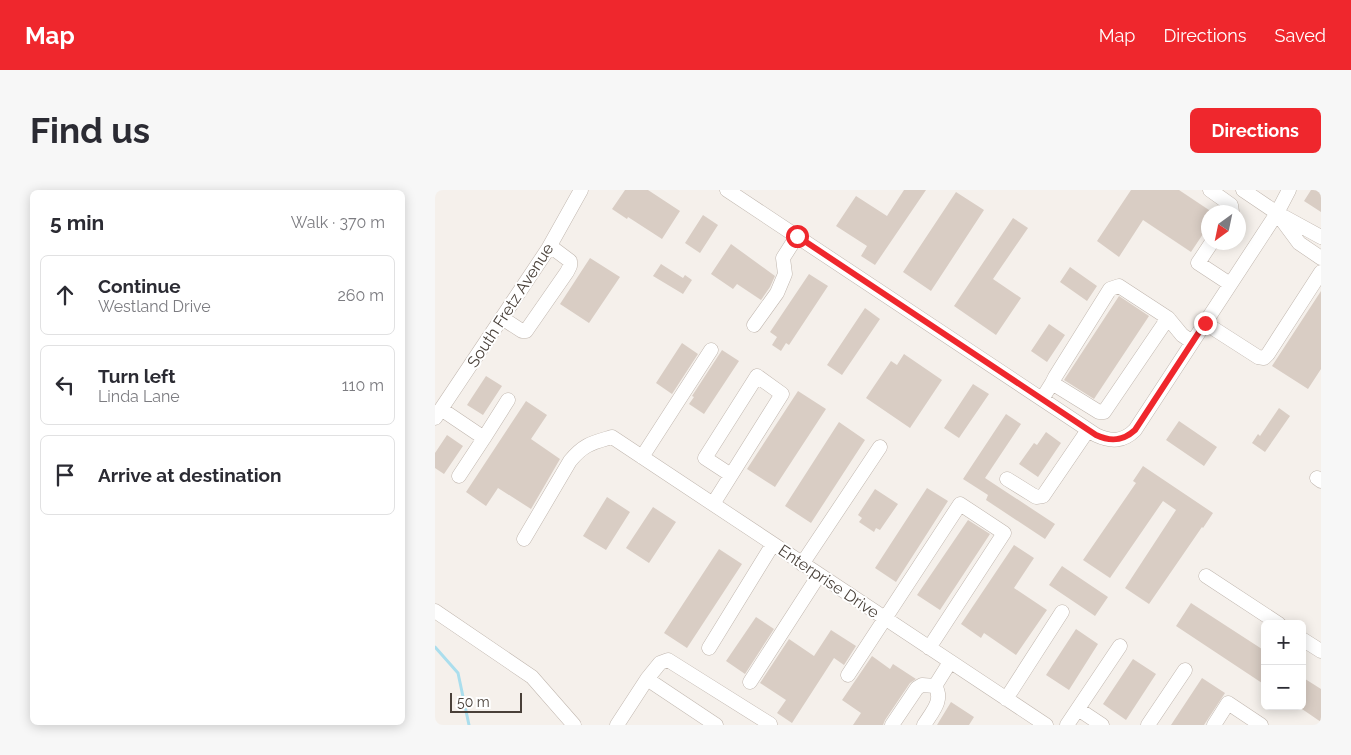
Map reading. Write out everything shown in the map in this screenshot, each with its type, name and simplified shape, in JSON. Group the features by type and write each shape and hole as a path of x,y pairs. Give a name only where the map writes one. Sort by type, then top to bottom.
{"street":[{"name":"South Fretz Avenue","path":"438,414 550,246 581,190"},
{"path":"727,190 1088,430 1104,439 1120,440 1135,430 1277,213 1289,190"},
{"path":"1210,190 1231,205"},
{"path":"1243,190 1277,213 1321,237"},
{"path":"1277,213 1299,243 1321,258"},
{"path":"754,325 777,293 785,274 783,258 797,236"},
{"path":"502,318 522,331 526,331 567,272 571,266 570,261 550,246"},
{"path":"1207,250 1198,263 1230,284"},
{"path":"1205,323 1258,357 1264,358 1321,272"},
{"path":"1042,399 1110,289 1119,286 1168,318 1181,335 1192,342"},
{"path":"1052,383 1099,412 1104,412 1168,318"},
{"path":"642,458 711,350"},
{"path":"713,504 783,394 757,376 705,458 731,475"},
{"path":"459,476 508,400"},
{"path":"438,414 484,438"},
{"path":"1007,479 1035,497 1040,498 1066,465 1088,430"},
{"name":"Enterprise Drive","path":"524,539 570,461 579,450 587,445 612,437 1046,725"},
{"path":"802,564 880,448"},
{"path":"848,675 960,504 1005,533 929,648"},
{"path":"709,648 773,544"},
{"path":"750,682 819,575"},
{"path":"1206,576 1273,620"},
{"path":"435,611 532,677 574,725"},
{"path":"1005,699 1062,612"},
{"path":"1306,642 1321,652"},
{"path":"1067,725 1120,646"},
{"path":"617,725 647,679 660,663 668,660 769,725"},
{"path":"935,686 950,662"},
{"path":"1148,725 1185,670"},
{"path":"647,679 716,725"},
{"path":"892,725 917,688 928,684 935,686 939,692 939,698 938,703 924,725"},
{"path":"1214,725 1228,703 1261,725"},
{"path":"1078,709 1102,725"}],"building":[{"path":"625,190 648,190 680,211 662,239 612,209"},
{"path":"904,190 926,190 875,265 861,256 867,246 836,226 856,196 887,216"},
{"path":"1131,190 1179,190 1202,205 1201,237 1191,252 1143,220 1119,257 1097,241"},
{"path":"1311,190 1321,190 1321,212 1304,201"},
{"path":"956,192 984,210 931,291 903,272"},
{"path":"703,215 718,225 700,253 685,243"},
{"path":"1013,218 1028,228 993,279 1021,298 996,335 954,306"},
{"path":"731,244 775,276 761,300 737,284 733,289 711,274"},
{"path":"590,258 620,277 589,323 560,304"},
{"path":"661,264 683,278 685,275 692,280 683,294 653,276"},
{"path":"1070,267 1097,286 1087,301 1060,282"},
{"path":"809,274 828,286 789,345 786,343 781,351 772,345 777,337 770,332"},
{"path":"1321,291 1321,369 1308,389 1272,366"},
{"path":"1119,296 1149,316 1094,399 1064,380"},
{"path":"865,308 880,319 842,375 827,365"},
{"path":"1049,324 1065,335 1047,362 1031,351"},
{"path":"682,343 698,354 672,394 656,383"},
{"path":"722,350 739,361 704,414 689,404 694,397 692,396"},
{"path":"904,354 942,380 910,428 866,398 891,361 897,365"},
{"path":"486,376 502,386 483,415 467,405"},
{"path":"973,384 989,394 959,438 944,428"},
{"path":"798,391 826,409 775,487 747,469"},
{"path":"526,401 547,415 531,439 560,459 531,509 498,488 486,506 466,492"},
{"path":"1279,408 1290,416 1265,452 1252,443 1258,434 1260,436"},
{"path":"1006,414 1021,424 985,478 1055,524 1045,539 986,500 988,495 963,479"},
{"path":"1179,421 1217,447 1204,466 1166,440"},
{"path":"839,422 865,440 811,523 785,506"},
{"path":"1046,432 1061,443 1038,477 1019,464 1034,443 1037,445"},
{"path":"447,435 463,446 444,474 435,468 435,453"},
{"path":"1143,466 1213,513 1149,604 1125,588 1176,510 1163,501 1110,578 1083,560 1136,483 1133,481"},
{"path":"927,488 948,501 896,582 875,568"},
{"path":"875,489 898,504 880,530 876,528 874,532 859,522 862,518 858,515"},
{"path":"607,497 630,512 606,550 583,536"},
{"path":"653,507 676,522 649,563 626,548"},
{"path":"968,520 990,534 940,610 917,595"},
{"path":"1014,545 1034,558 1014,588 1047,610 1016,655 984,633 981,638 961,624"},
{"path":"719,549 742,564 687,648 664,633"},
{"path":"1062,566 1108,597 1095,616 1049,585"},
{"path":"1191,603 1261,648 1261,682 1176,626"},
{"path":"756,617 774,629 745,674 726,661"},
{"path":"1076,629 1098,644 1069,690 1046,675"},
{"path":"831,630 856,646 844,665 834,658 792,723 777,713 786,700 760,683 789,639 814,656"},
{"path":"872,656 890,669 893,664 916,679 910,683 883,725 853,725 861,713 842,700"},
{"path":"1133,659 1156,674 1126,720 1103,704"},
{"path":"1202,678 1225,693 1204,725 1171,725"},
{"path":"1306,680 1321,689 1321,722 1303,710 1306,710"},
{"path":"951,702 974,717 969,725 937,725"}],"waterway":[{"path":"435,647 458,673 469,725"}],"route":[{"path":"797,236 1096,435 1111,441 1120,440 1135,430 1205,323"}]}
